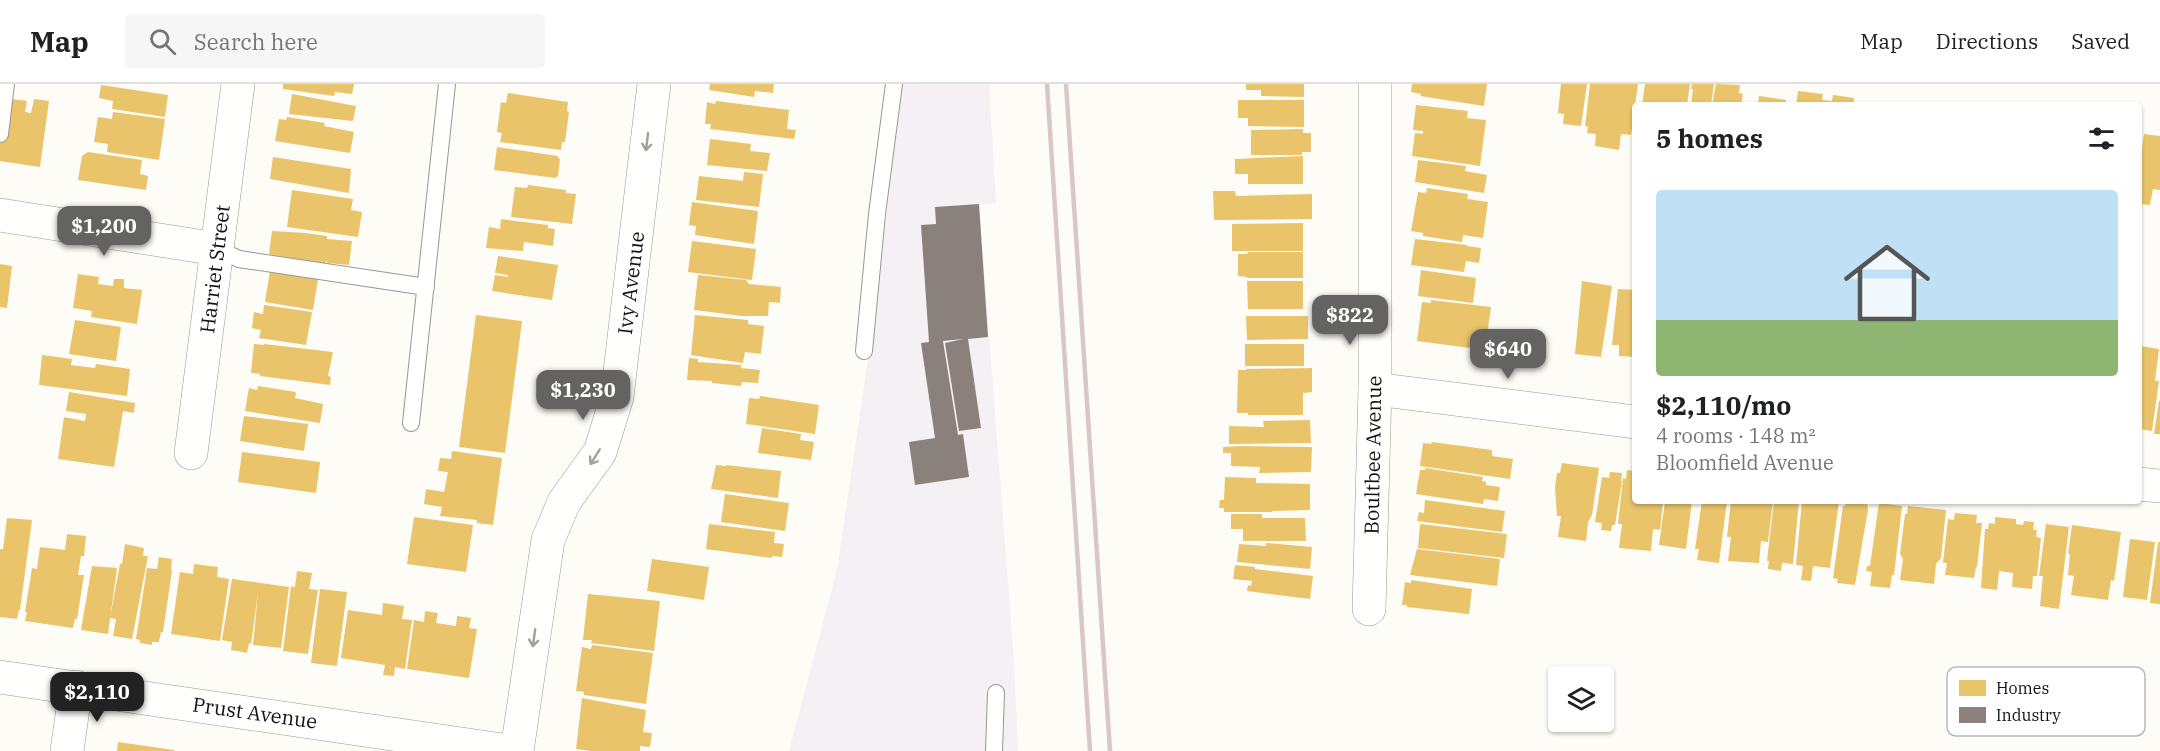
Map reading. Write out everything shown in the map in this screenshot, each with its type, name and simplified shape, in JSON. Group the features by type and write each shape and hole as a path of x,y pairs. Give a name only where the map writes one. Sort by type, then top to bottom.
{"street":[{"name":"Harriet Street","path":"191,453 238,84"},
{"name":"Ivy Avenue","path":"518,751 548,540 564,502 600,452 617,397 654,84"},
{"name":"Boultbee Avenue","path":"1369,609 1375,389 1375,84"},
{"path":"0,215 217,249"},
{"path":"1375,389 1632,422"},
{"path":"2142,484 2160,486"},
{"name":"Prust Avenue","path":"0,677 509,751"},
{"path":"67,751 76,687"}],"lane":[{"path":"0,134 6,84"},
{"path":"411,423 447,84"},
{"path":"864,351 876,214 894,84"},
{"path":"217,249 238,259 426,287"},
{"path":"994,751 996,693"}],"shaded area":[{"path":"903,84 989,84 996,203 979,205 1014,661 1018,751 789,751 837,570 872,332"}],"building: Homes":[{"path":"283,84 354,84 352,94 335,92 334,96 283,89"},
{"path":"710,84 774,84 773,93 755,91 754,97 709,90"},
{"path":"1246,84 1304,84 1304,97 1261,96 1261,90 1246,90"},
{"path":"1412,84 1487,84 1484,106 1420,96 1421,94 1411,92"},
{"path":"1561,84 1587,84 1581,126 1563,124 1564,114 1558,113"},
{"path":"1590,84 1638,84 1636,102 1632,102 1631,135 1621,134 1619,150 1595,146 1596,134 1587,133 1588,127 1585,126"},
{"path":"1645,84 1690,84 1687,102 1642,102"},
{"path":"1692,84 1714,84 1711,102 1691,102 1693,89 1691,89"},
{"path":"1716,84 1740,85 1739,93 1743,94 1742,102 1713,102"},
{"path":"101,85 168,95 165,117 112,109 113,101 99,98"},
{"path":"1798,91 1823,94 1822,100 1832,101 1833,95 1854,98 1853,102 1796,102"},
{"path":"508,93 568,102 565,142 562,142 561,150 500,142 502,133 497,132 501,102 506,103"},
{"path":"292,94 356,106 353,121 289,114"},
{"path":"1759,96 1786,100 1786,102 1758,102"},
{"path":"11,99 27,101 25,112 31,113 34,99 49,101 40,167 0,161 0,141"},
{"path":"1238,100 1304,100 1304,127 1248,126 1248,118 1238,118"},
{"path":"716,101 789,110 787,129 796,130 794,139 710,129 711,124 705,124 707,102 715,104"},
{"path":"1416,105 1468,111 1467,118 1486,120 1480,166 1412,156 1415,133 1423,134 1423,131 1413,130"},
{"path":"113,112 165,119 159,160 107,152 108,144 94,142 98,117 112,119"},
{"path":"287,117 325,123 324,126 354,132 350,153 275,141 279,119 286,120"},
{"path":"1303,129 1303,133 1311,133 1311,152 1302,152 1302,155 1251,155 1251,130"},
{"path":"2144,134 2160,136 2160,190 2153,189 2150,205 2142,204"},
{"path":"710,139 751,144 750,151 770,153 767,171 707,165"},
{"path":"497,147 558,156 560,159 558,176 555,178 494,170"},
{"path":"88,152 142,160 140,174 148,176 146,190 78,180 82,156"},
{"path":"1303,156 1303,184 1248,184 1248,174 1235,174 1235,159"},
{"path":"273,157 351,169 349,193 270,179"},
{"path":"1418,160 1466,166 1465,171 1487,175 1484,193 1415,182"},
{"path":"744,172 763,174 759,207 696,200 699,176 743,181"},
{"path":"528,185 566,190 566,193 576,194 572,224 511,217 515,187 527,188"},
{"path":"1427,188 1468,194 1467,199 1488,202 1483,238 1463,235 1462,242 1423,236 1423,233 1411,231 1418,192 1426,193"},
{"path":"292,190 353,199 351,210 362,212 358,237 287,227"},
{"path":"1213,191 1235,191 1236,196 1312,194 1312,219 1214,220"},
{"path":"692,202 758,211 754,244 695,235 696,226 689,225"},
{"path":"501,219 548,225 548,228 555,229 553,246 524,242 523,251 486,248 489,227 500,229"},
{"path":"1303,223 1303,251 1232,251 1232,224"},
{"path":"272,231 306,233 327,236 327,239 352,241 349,265 269,254"},
{"path":"1415,239 1481,248 1479,263 1466,261 1464,272 1411,265"},
{"path":"692,241 756,249 752,280 688,272"},
{"path":"1303,252 1303,278 1238,276 1238,254"},
{"path":"498,256 558,265 552,300 492,291 495,275 508,277 508,275 495,273"},
{"path":"0,264 12,266 7,308 0,307"},
{"path":"1421,270 1476,278 1473,303 1418,296"},
{"path":"270,271 318,279 313,310 265,302"},
{"path":"78,274 99,277 98,284 113,286 114,279 124,279 124,288 142,290 137,324 91,317 92,311 73,308"},
{"path":"698,275 746,280 749,284 781,287 780,303 769,302 768,316 742,316 694,310"},
{"path":"1247,281 1303,281 1303,309 1248,309"},
{"path":"1582,281 1612,286 1601,357 1575,354"},
{"path":"1618,289 1632,290 1632,357 1619,356 1619,345 1612,345"},
{"path":"1431,300 1491,307 1485,350 1417,341 1422,302 1431,303"},
{"path":"264,305 312,312 306,345 259,338 261,330 252,328 254,312 263,314"},
{"path":"476,315 522,321 505,453 459,447"},
{"path":"695,315 748,320 748,324 764,326 761,354 745,352 743,363 691,355"},
{"path":"1246,316 1308,316 1308,339 1247,340"},
{"path":"75,320 121,327 116,361 69,354"},
{"path":"254,344 333,352 328,376 331,377 330,385 251,373"},
{"path":"1245,344 1304,344 1304,366 1245,366"},
{"path":"2142,346 2159,349 2155,381 2159,381 2152,431 2142,429"},
{"path":"42,355 72,359 71,365 95,368 96,364 130,369 127,396 39,385"},
{"path":"689,358 698,359 698,362 741,365 741,368 760,370 758,383 742,382 741,386 687,380"},
{"path":"1312,368 1312,392 1303,393 1303,415 1237,413 1238,370"},
{"path":"258,386 296,392 295,398 323,404 320,423 245,411 249,388 257,390"},
{"path":"69,392 135,403 134,413 123,411 114,467 58,459 64,417 85,421 86,414 66,411"},
{"path":"760,396 819,405 815,434 746,424 749,398 759,399"},
{"path":"2159,401 2160,434 2154,434"},
{"path":"244,416 308,424 304,451 240,441"},
{"path":"1310,420 1311,443 1229,444 1229,426 1264,427 1263,421"},
{"path":"762,428 801,434 800,440 814,442 811,460 758,453"},
{"path":"1432,442 1492,450 1492,456 1513,459 1510,479 1420,466 1423,443 1431,444"},
{"path":"1223,447 1312,447 1311,472 1259,473 1260,467 1231,466 1231,453 1223,453"},
{"path":"452,451 502,458 493,525 477,523 477,520 440,516 442,507 424,504 426,489 444,492 448,472 438,471 440,458 451,459"},
{"path":"242,452 320,462 316,493 238,482"},
{"path":"1562,463 1599,468 1586,541 1558,537 1561,516 1557,516 1555,488 1557,473 1560,473"},
{"path":"716,465 781,471 778,498 711,489"},
{"path":"1425,468 1483,477 1482,481 1486,482 1486,485 1500,487 1498,501 1484,499 1483,504 1416,494 1420,470 1425,470"},
{"path":"1627,470 1632,471 1632,504 1663,504 1660,530 1653,529 1651,551 1619,548 1622,524 1618,524 1623,478 1626,479"},
{"path":"1610,472 1622,473 1615,525 1612,525 1611,531 1601,530 1602,523 1595,522 1602,477 1609,478"},
{"path":"1225,477 1256,478 1256,483 1310,484 1310,510 1224,512 1224,508 1219,508 1220,500 1224,500"},
{"path":"725,494 789,503 785,531 721,522"},
{"path":"1425,500 1505,511 1502,532 1417,521 1419,512 1424,513"},
{"path":"1665,504 1692,504 1686,549 1659,545"},
{"path":"1702,504 1727,504 1719,563 1697,560 1699,549 1695,549"},
{"path":"1731,504 1773,504 1768,542 1761,541 1759,563 1728,561 1731,537 1727,537"},
{"path":"1774,504 1799,504 1793,564 1782,563 1781,571 1768,569 1769,561 1767,561"},
{"path":"1802,504 1839,504 1830,568 1813,566 1811,581 1801,580 1803,566 1796,565"},
{"path":"1845,504 1867,504 1855,585 1837,583 1838,579 1833,578 1843,506"},
{"path":"1879,504 1902,506 1894,575 1892,575 1890,588 1870,586 1872,572 1866,571 1867,566 1870,566"},
{"path":"1908,506 1946,510 1941,558 1936,564 1934,584 1900,580 1903,559 1900,554"},
{"path":"1955,513 1977,515 1976,523 1982,523 1974,578 1945,575 1947,563 1943,563 1948,519 1954,520"},
{"path":"1231,514 1262,514 1262,518 1305,518 1306,541 1243,541 1243,529 1231,529"},
{"path":"414,517 473,525 466,572 407,564"},
{"path":"1995,517 2016,519 2016,524 2023,525 2024,521 2034,522 2033,530 2037,530 2036,537 2041,538 2037,576 2033,576 2032,589 2012,587 2013,573 1999,571 1997,590 1981,588 1985,529 1988,529 1989,523 1995,524"},
{"path":"7,518 32,520 17,619 0,617 0,549 3,549"},
{"path":"709,524 775,532 774,543 784,544 782,557 772,556 772,558 706,549"},
{"path":"1420,524 1507,534 1504,558 1418,548"},
{"path":"2046,524 2069,527 2059,609 2040,606 2043,576 2039,576"},
{"path":"2072,525 2121,532 2114,581 2111,580 2108,600 2071,595 2074,576 2068,575 2070,554 2068,554"},
{"path":"67,534 86,536 84,556 81,556 78,575 84,575 77,619 75,619 73,628 25,621 32,568 37,569 40,547 65,550"},
{"path":"2130,539 2155,542 2147,600 2123,597"},
{"path":"2158,542 2160,542 2160,604 2150,603"},
{"path":"1266,543 1312,547 1310,569 1237,562 1239,544 1266,546"},
{"path":"125,544 144,548 143,556 148,556 132,639 113,636 116,619 110,618"},
{"path":"1417,549 1500,559 1497,586 1410,575"},
{"path":"159,557 172,559 172,571 163,632 161,632 159,642 152,642 152,645 140,643 140,640 136,639 147,568 157,569"},
{"path":"652,559 709,567 704,600 647,591"},
{"path":"194,564 218,567 217,577 229,579 220,641 171,634 180,572 193,574"},
{"path":"1235,565 1313,576 1310,599 1247,591 1252,581 1233,579"},
{"path":"92,566 117,568 108,634 81,630"},
{"path":"297,571 312,573 309,589 318,590 308,654 283,651 291,586 295,587"},
{"path":"232,579 289,587 281,648 253,645 258,593 251,644 249,643 247,653 231,650 232,642 222,640"},
{"path":"1411,580 1472,589 1469,614 1402,605 1405,582 1411,583"},
{"path":"320,589 347,592 337,666 311,663"},
{"path":"588,594 660,601 654,651 583,640"},
{"path":"383,603 404,606 402,619 412,620 405,669 395,667 394,676 383,675 385,665 341,658 348,610 382,615"},
{"path":"425,611 438,613 436,623 456,626 457,616 471,618 469,628 477,629 469,678 407,669 414,620 424,622"},
{"path":"592,645 653,653 646,704 584,695 584,692 576,691 582,647 591,649"},
{"path":"582,698 646,710 643,732 652,733 650,747 640,746 640,751 576,749"},
{"path":"118,742 174,750 174,751 117,751"}],"building: Industry":[{"path":"979,204 988,337 968,339 981,428 959,431 945,343 963,339 943,341 958,435 963,434 969,477 915,485 909,442 935,438 921,343 929,342 921,225 936,224 935,207"}],"railway":[{"path":"1047,84 1090,751"},
{"path":"1066,84 1110,751"}]}
